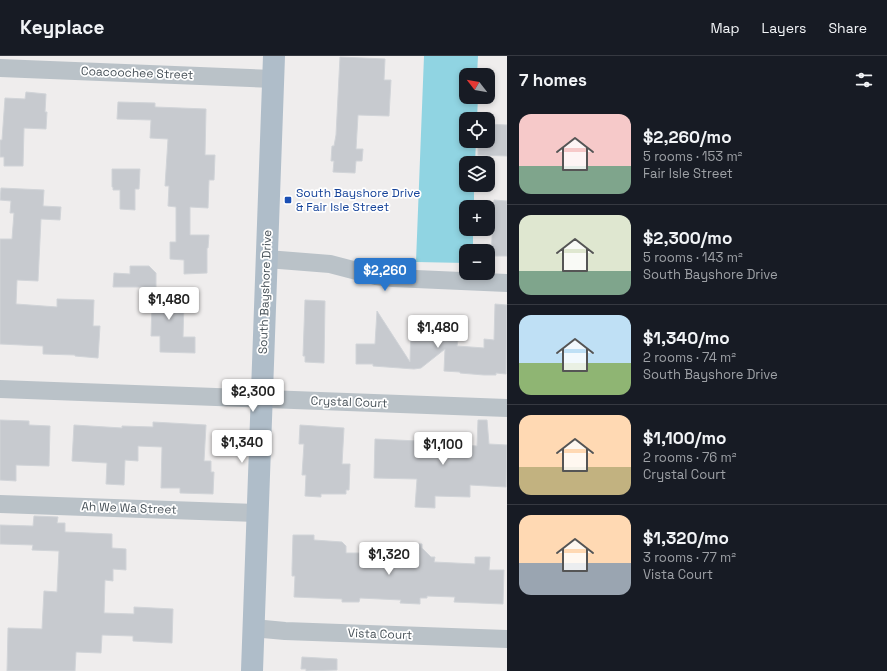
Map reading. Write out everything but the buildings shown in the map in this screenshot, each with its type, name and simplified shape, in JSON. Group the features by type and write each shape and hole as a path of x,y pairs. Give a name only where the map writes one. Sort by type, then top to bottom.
{"main road":[{"name":"South Bayshore Drive","path":"252,671 274,56"}],"street":[{"name":"Coacoochee Street","path":"0,68 274,79"},
{"path":"266,259 330,264 376,276 394,278 507,283"},
{"name":"Crystal Court","path":"0,389 507,408"},
{"name":"Ah We Wa Street","path":"0,504 257,513"},
{"name":"Vista Court","path":"253,628 285,631 507,639"}],"water":[{"path":"424,56 478,56 477,68 459,68 459,104 478,104 477,112 459,112 459,148 476,148 475,156 459,156 459,192 474,192 474,200 459,200 459,236 473,236 473,244 459,244 459,263 416,262"}],"place":[{"name":"South Bayshore Drive & Fair Isle Street","path":"288,200"}]}
